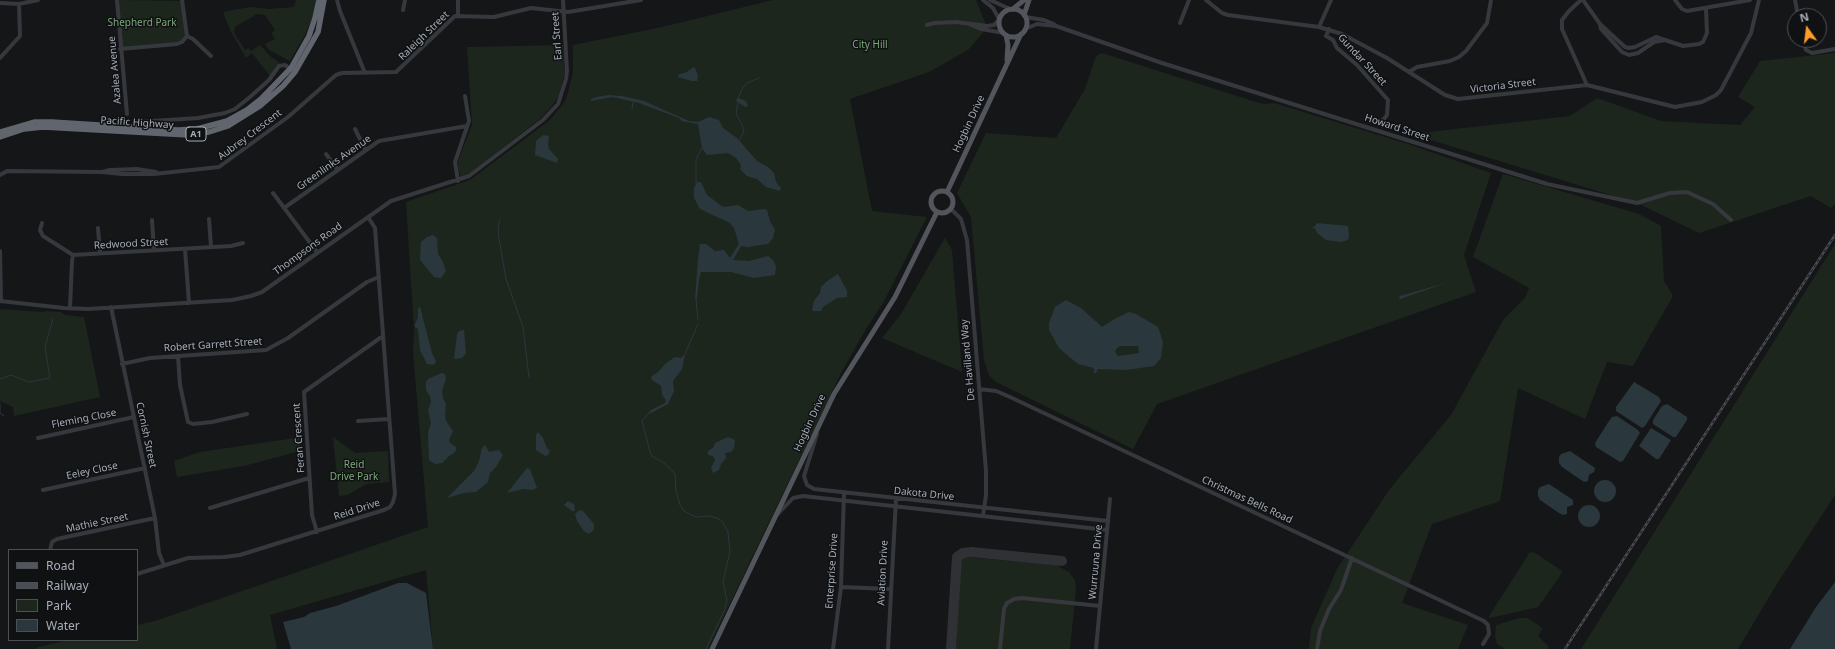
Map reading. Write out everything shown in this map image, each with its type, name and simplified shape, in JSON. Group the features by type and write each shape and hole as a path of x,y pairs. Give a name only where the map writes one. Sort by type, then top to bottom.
{"highway":[{"name":"Pacific Highway","path":"0,132 24,124 45,122 178,130 210,127 227,121 250,107 293,70 316,18 319,0"},
{"name":"Pacific Highway","path":"0,137 24,129 43,127 175,135 209,132 228,126 253,112 283,86 318,32 324,0"}],"main road":[{"path":"1024,0 1011,9 1003,12 999,20 999,25 1005,34 1014,37 1023,32 1026,25 1025,16 1029,0"},
{"path":"1011,9 1025,16"},
{"name":"Hogbin Drive","path":"947,192 1023,32"},
{"name":"Hogbin Drive","path":"1005,34 1008,45 1007,63"},
{"path":"938,192 947,192 952,200 950,208 943,213 937,212 931,206 931,199 938,192"},
{"name":"Hogbin Drive","path":"712,649 820,422 844,376 895,297 937,212"}],"street":[{"path":"0,3 19,4 38,0"},
{"name":"Azalea Avenue","path":"117,0 120,49 127,114"},
{"path":"120,49 177,44 182,42 186,36 182,0"},
{"path":"337,0 340,11 366,73"},
{"path":"403,10 405,0"},
{"path":"458,0 458,15"},
{"name":"Earl Street","path":"563,0 567,71"},
{"name":"Raleigh Street","path":"336,75 342,73 396,72 450,19 458,15 494,17 531,8 563,12 642,0"},
{"path":"927,25 946,22 991,26 999,20 996,12 983,0"},
{"path":"990,0 1011,9"},
{"path":"1180,23 1189,0"},
{"name":"Victoria Street","path":"1206,0 1228,16 1329,29 1363,44 1446,95 1458,99 1587,85 1675,107 1693,105 1708,100 1720,90 1751,33 1759,0"},
{"path":"1319,27 1331,0"},
{"path":"1409,72 1417,67 1450,61 1459,57 1466,51 1487,23 1491,0"},
{"path":"1587,85 1562,29 1562,20 1569,11 1582,0 1600,24 1625,47 1629,48 1659,37 1683,46 1695,46 1703,42 1707,33 1706,9"},
{"path":"1675,0 1682,9 1687,11 1706,9 1750,0"},
{"path":"0,58 20,36 19,4"},
{"name":"Howard Street","path":"1025,16 1049,21 1056,26"},
{"path":"968,23 981,29 1005,34"},
{"name":"Howard Street","path":"1023,32 1037,24 1056,26 1162,63 1547,184 1637,203 1670,192 1687,192 1713,204 1731,220"},
{"path":"1600,24 1601,29 1622,52 1629,55 1638,53 1654,42 1665,40"},
{"name":"Gundar Street","path":"1329,29 1326,36 1333,40 1337,48 1357,65 1388,100 1387,115 1384,119 1378,122"},
{"path":"186,36 193,39 211,56"},
{"path":"1805,48 1806,50 1812,53 1835,49"},
{"path":"138,122 198,118 225,113 235,109 250,97 269,80 279,66 285,65 293,70"},
{"name":"Thompsons Road","path":"1,301 70,308 189,303 232,300 251,296 267,288 391,201 458,181 474,173 547,116 558,104 564,88 567,71"},
{"name":"Aubrey Crescent","path":"0,175 7,171 102,172 110,170 137,169 158,172 216,168 223,166 288,117 336,75"},
{"path":"458,181 454,162 469,121 468,107 465,96"},
{"name":"Greenlinks Avenue","path":"284,208 379,140 467,126"},
{"path":"355,129 365,149"},
{"path":"326,154 338,170"},
{"path":"273,193 317,252"},
{"name":"De Havilland Way","path":"950,208 961,219 966,234 987,485 983,516"},
{"name":"Reid Drive","path":"138,574 188,558 240,555 317,532 390,507 395,494 379,277 375,228 368,217"},
{"path":"209,219 211,247"},
{"path":"152,220 154,250"},
{"path":"42,223 40,230 43,236 73,255 70,308"},
{"path":"98,228 100,253"},
{"name":"Redwood Street","path":"73,255 231,246 243,243"},
{"path":"185,249 189,303"},
{"path":"0,251 1,301"},
{"name":"Robert Garrett Street","path":"122,364 150,358 255,352 272,348 367,282 379,277"},
{"name":"Cornish Street","path":"110,307 155,518 159,553 164,565"},
{"name":"Feran Crescent","path":"317,532 312,515 304,392 383,337"},
{"path":"178,356 180,385 188,422 193,424 212,422 247,414"},
{"name":"Christmas Bells Road","path":"979,389 987,388 1003,394 1484,621 1488,625 1489,634 1483,644"},
{"name":"Fleming Close","path":"38,438 134,417"},
{"path":"358,421 389,419"},
{"name":"Dakota Drive","path":"820,422 804,473 804,480 807,485 814,489 896,499 1108,520"},
{"name":"Eeley Close","path":"43,490 145,468"},
{"path":"210,508 309,478"},
{"name":"Enterprise Drive","path":"833,649 840,587 844,493"},
{"name":"Dakota Drive","path":"775,518 789,502 798,496 1107,530"},
{"name":"Aviation Drive","path":"888,649 896,499"},
{"name":"Wurruuna Drive","path":"1096,649 1110,499"},
{"name":"Mathie Street","path":"50,549 52,542 58,539 155,518"},
{"path":"1317,649 1320,630 1329,609 1341,590 1352,558"},
{"path":"840,587 890,589"},
{"name":"Wurruuna Drive","path":"1000,649 1004,609 1007,603 1014,599 1022,598 1100,606"}],"green space":[{"name":"Shepherd Park","path":"120,0 182,1 187,36 182,42 120,49 117,2"},
{"path":"296,0 316,0 314,14 306,33 290,61 269,50 265,44 275,39 271,33 275,30 265,15 257,14 235,27 234,33 245,50 248,48 251,51 260,45 270,56 280,63 270,76 252,53 246,58 230,30 223,12 250,7 269,9 294,7"},
{"name":"City Hill","path":"773,0 976,0 987,28 968,50 929,72 850,99 872,211 927,217 883,303 866,329 841,373 708,649 433,649 426,570 270,615 277,649 36,649 38,647 64,641 138,641 138,625 155,621 428,527 413,353 414,330 406,202 470,180 550,120 566,100 573,73 573,45 662,27"},
{"path":"563,45 565,71 559,96 552,106 540,119 471,172 461,177 457,166 458,161 472,125 467,47"},
{"path":"1102,53 1256,102 1264,104 1274,103 1408,144 1491,173 1464,255 1476,292 1157,404 1133,449 996,382 989,375 984,360 971,217 957,193 986,133 1056,138 1085,89 1096,56"},
{"path":"1835,53 1835,204 1831,208 1811,196 1699,233 1637,203 1411,134 1570,116 1597,98 1661,121 1740,125 1755,107 1738,97 1760,61"},
{"path":"1503,174 1639,214 1661,226 1664,281 1673,296 1633,366 1607,362 1585,419 1518,388 1500,501 1432,524 1402,603 1468,625 1458,649 1309,649 1311,628 1337,569 1389,490 1451,415 1503,320 1525,298 1529,288 1473,257"},
{"path":"945,238 952,250 962,372 882,338 901,314"},
{"path":"1835,244 1835,495 1775,587 1738,649 1581,649"},
{"path":"0,309 61,312 65,315 84,317 100,397 14,416 13,407 0,401"},
{"path":"302,437 300,451 244,466 177,477 174,461 200,452"},
{"name":"Reid Drive Park","path":"333,437 355,453 388,451 389,482 366,484 348,495 339,496"},
{"path":"1530,552 1535,553 1561,570 1562,573 1538,607 1490,618 1489,616"},
{"path":"965,557 1056,565 1069,572 1075,580 1076,589 1070,649 956,649 959,565 960,561"},
{"path":"1520,618 1527,618 1540,626 1542,629 1538,636 1549,647 1548,649 1505,649 1497,644 1495,636 1496,625"}],"water":[{"path":"694,67 698,76 697,81 678,77 679,74 685,73"},
{"path":"608,95 622,96 644,101 689,121 698,122 709,117 719,120 723,128 737,138 757,161 768,167 774,173 776,182 781,188 780,191 766,187 757,179 747,176 740,169 741,165 736,158 728,153 707,155 702,148 698,124 682,121 679,118 639,103 612,97 591,101 591,99"},
{"path":"738,98 746,101 748,106 746,107 737,102 736,100"},
{"path":"543,135 549,136 549,149 558,159 557,163 535,155 536,141"},
{"path":"697,182 701,182 707,195 723,207 738,205 748,211 767,210 770,221 775,230 773,238 768,244 747,247 741,246 733,260 749,261 768,256 773,260 776,266 775,275 754,278 731,272 701,272 697,299 695,299 700,244 706,244 715,251 724,250 730,258 739,244 734,228 730,223 700,209 694,198 694,188"},
{"path":"1317,223 1348,226 1348,240 1341,242 1326,240 1317,233 1315,228 1310,229"},
{"path":"433,235 437,238 438,254 446,271 441,278 434,277 420,260 421,242 427,237"},
{"path":"838,274 847,291 847,297 837,298 823,307 821,311 813,311 814,301 820,293 821,287"},
{"path":"1449,282 1400,299 1399,299 1400,296"},
{"path":"1066,300 1081,308 1102,327 1129,312 1136,314 1158,327 1163,342 1161,358 1154,366 1126,370 1098,369 1096,373 1094,373 1094,368 1078,364 1059,348 1049,330 1049,323 1055,307","holes":["1120,346 1138,346 1139,353 1118,356 1115,352"]},
{"path":"420,307 432,353 436,361 434,365 427,364 420,350 418,329 415,327 415,324 418,318 418,308"},
{"path":"464,330 466,353 462,358 454,359 457,334 459,331"},
{"path":"685,354 682,369 673,381 674,391 668,404 647,415 651,410 665,403 666,400 662,395 661,386 652,380 651,377 666,363 675,357 681,358"},
{"path":"442,373 445,374 446,379 442,391 446,404 445,416 446,421 453,431 449,440 450,443 456,447 456,450 442,463 435,464 429,460 428,432 431,423 428,410 431,402 430,396 426,390 426,382 428,379"},
{"path":"1634,382 1659,397 1661,401 1645,426 1642,428 1616,411 1616,407"},
{"path":"1667,404 1687,417 1687,420 1676,437 1673,437 1653,424 1653,420 1662,406"},
{"path":"1617,416 1638,430 1640,433 1623,461 1620,462 1596,447 1595,443 1612,417"},
{"path":"1651,428 1671,440 1659,459 1656,459 1639,446"},
{"path":"538,432 550,451 548,455 545,456 536,450 536,435"},
{"path":"728,437 735,440 734,448 731,452 725,453 726,458 721,464 719,470 713,473 711,468 715,460 713,456 708,455 708,451 713,448 715,443"},
{"path":"485,445 489,452 499,450 503,455 496,467 490,473 488,482 476,492 464,493 447,498 474,471 479,461 482,448"},
{"path":"1570,451 1595,468 1594,472 1589,475 1588,481 1584,482 1562,467 1559,463 1559,457 1561,454"},
{"path":"527,468 530,469 537,488 532,490 523,489 507,493"},
{"path":"1605,480 1613,483 1616,491 1613,499 1605,502 1597,499 1594,491 1597,483"},
{"path":"1549,484 1573,500 1573,505 1567,507 1567,514 1563,515 1559,513 1540,500 1538,490 1540,487"},
{"path":"568,501 574,504 575,511 572,511 564,505"},
{"path":"1589,505 1597,508 1600,516 1597,524 1589,527 1581,524 1578,516 1581,508"},
{"path":"579,510 583,511 594,524 594,530 589,534 584,531 577,521 575,514"},
{"path":"1835,582 1835,649 1790,649 1816,607"},
{"path":"398,583 407,583 426,593 433,649 291,649 283,622 304,617 310,613 336,606"}],"waterway":[{"path":"738,99 742,89 747,83 759,78"},
{"path":"632,109 633,102"},
{"path":"738,102 736,113 744,129 739,140"},
{"path":"696,183 696,159 702,148"},
{"path":"500,220 498,227 499,239 506,279 523,327 529,377"},
{"path":"696,299 698,320"},
{"path":"0,379 11,375 29,382 50,378 45,347 53,319"},
{"path":"685,354 698,324"},
{"path":"0,403 0,413 4,416"},
{"path":"647,415 642,421 650,452 652,456 664,463 675,474 676,491 680,505 685,512 696,517 708,516 717,518 722,521 728,532 730,551 723,582 727,600 725,609 706,649"}],"taxiway":[{"path":"951,649 957,557 963,553 971,552 1062,561"}],"railway":[{"path":"1565,649 1835,235"}]}
